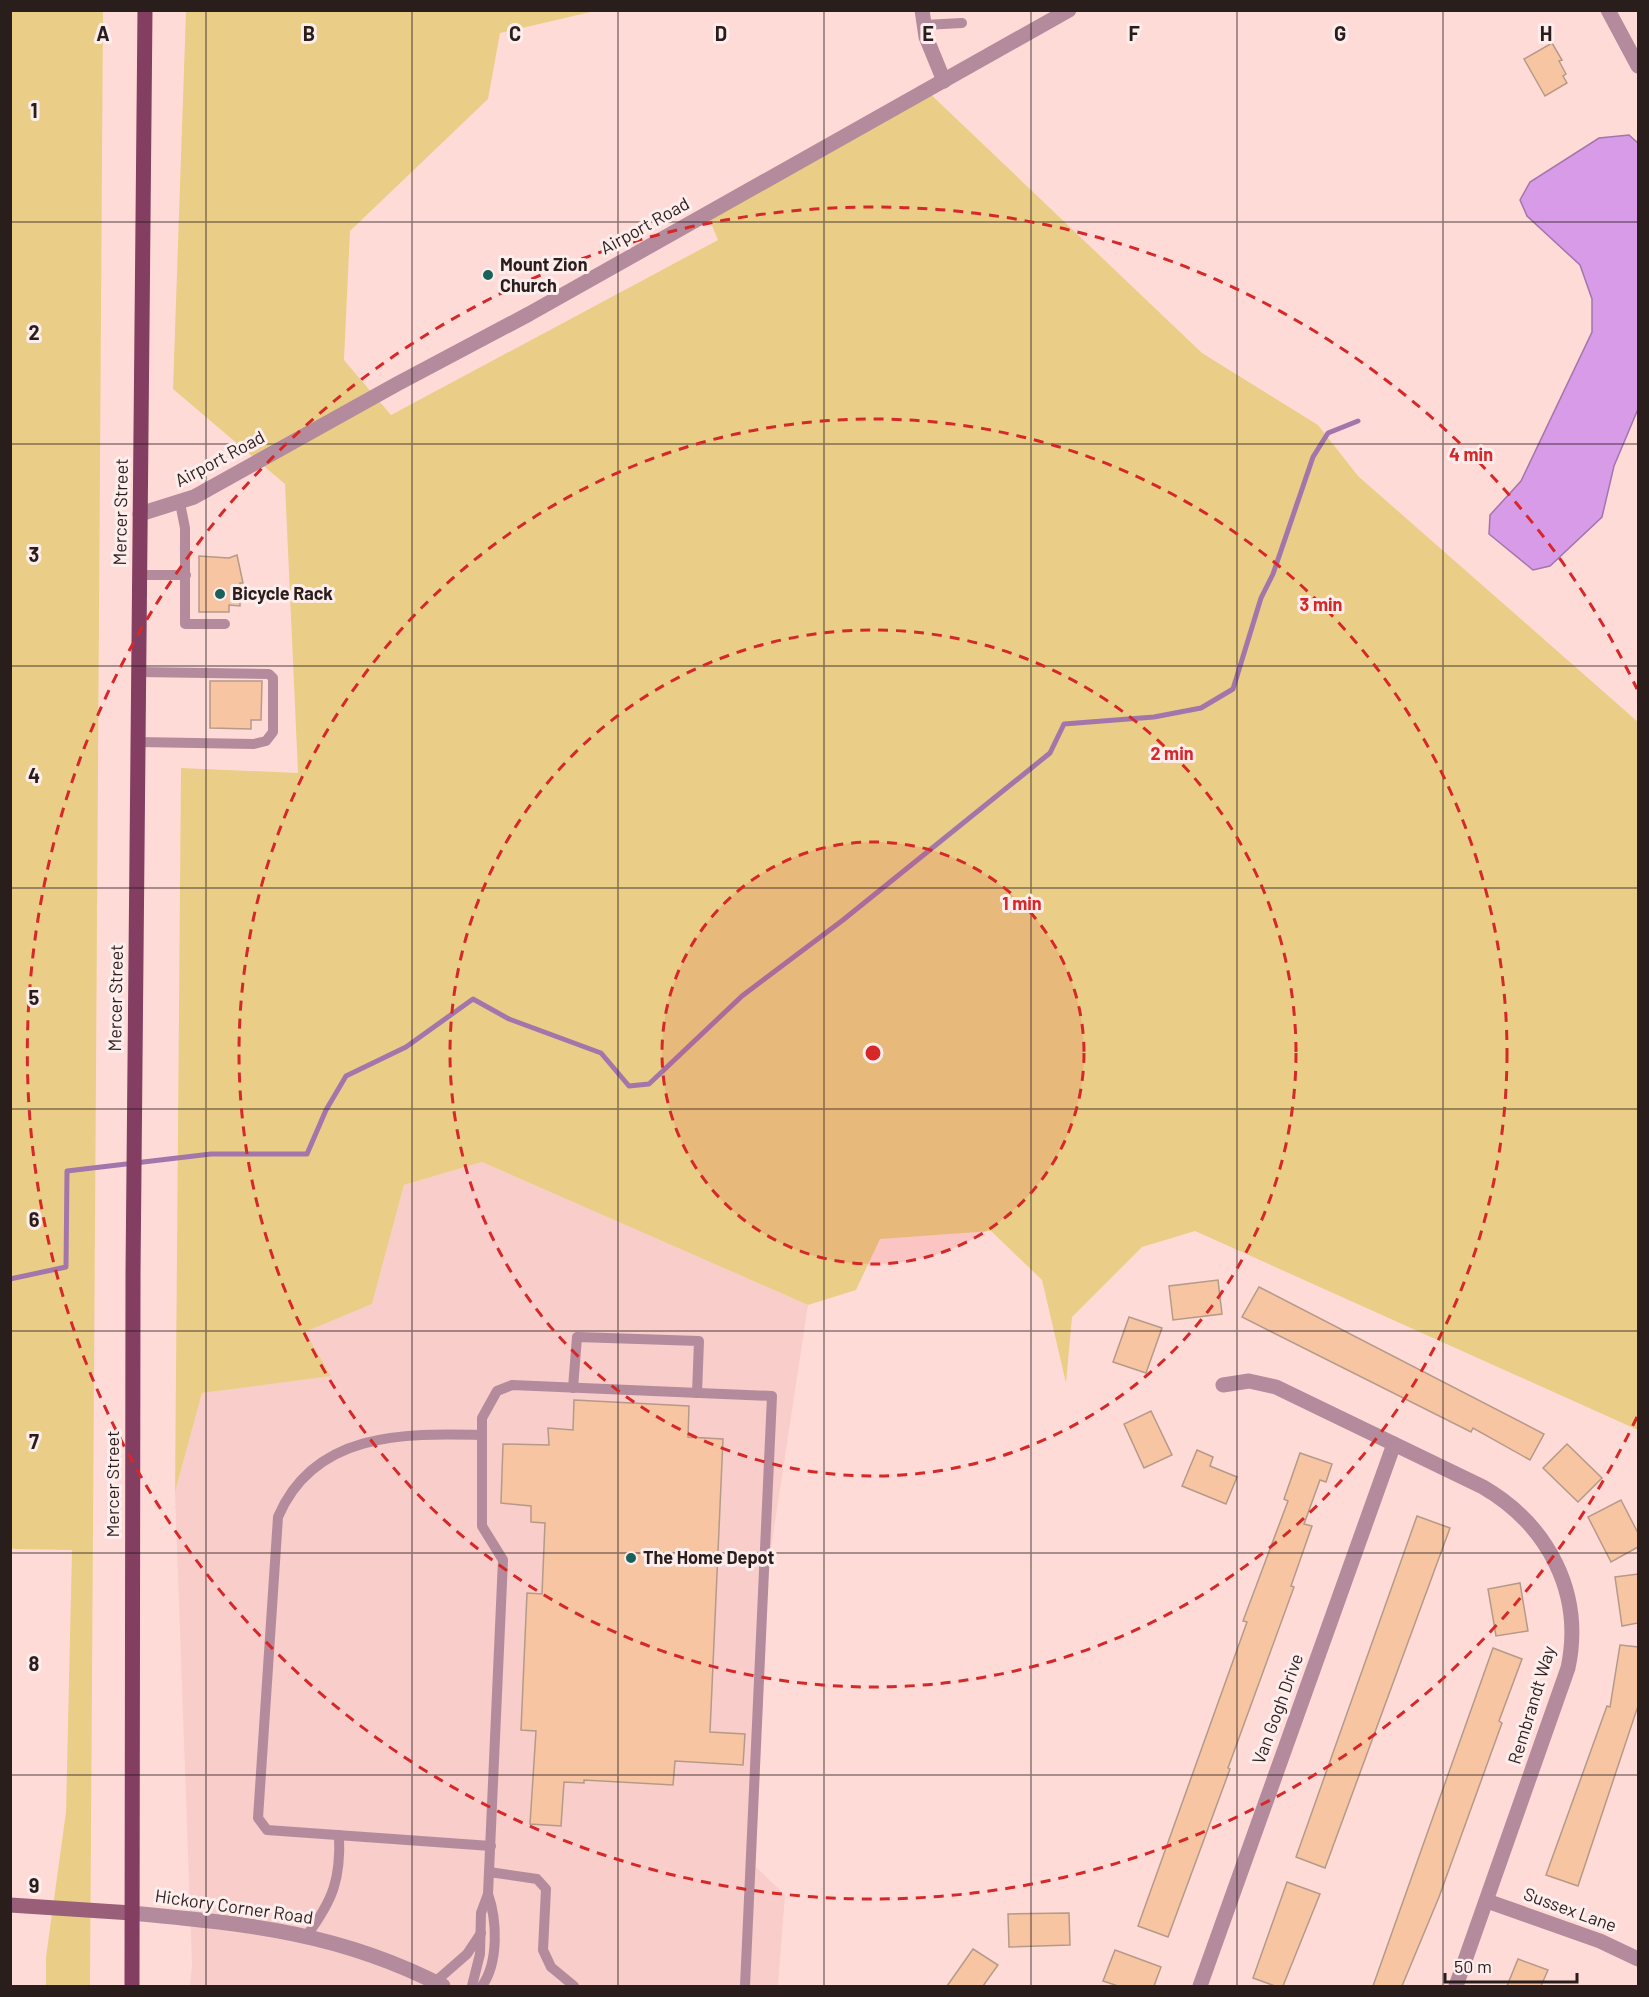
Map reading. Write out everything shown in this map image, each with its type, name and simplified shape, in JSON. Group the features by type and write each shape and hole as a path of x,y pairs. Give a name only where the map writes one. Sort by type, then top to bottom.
{"main road":[{"name":"Mercer Street","path":"132,1986 134,1154 145,10"}],"street":[{"name":"Airport Road","path":"140,514 180,503 529,314 1069,10"},
{"path":"1608,10 1638,66"},
{"path":"923,18 944,81"},
{"name":"Rembrandt Way","path":"1223,1385 1249,1381 1264,1383 1483,1488 1517,1510 1546,1544 1558,1567 1569,1601 1573,1627 1568,1668 1456,1986"},
{"name":"Van Gogh Drive","path":"1200,1986 1394,1444"},
{"name":"Sussex Lane","path":"1487,1901 1600,1941 1638,1959"},
{"name":"Hickory Corner Road","path":"10,1905 132,1913 260,1926 307,1935 360,1950 439,1984"}],"lane":[{"path":"923,18 962,23"},
{"path":"180,503 185,528 185,624 225,624"},
{"path":"140,575 186,575"},
{"path":"138,672 269,674 273,678 273,732 266,741 254,744 138,742"},
{"path":"573,1388 577,1337 699,1341 697,1393"},
{"path":"472,1986 477,1971 481,1912 488,1894 503,1560 482,1526 482,1418 497,1391 512,1385 772,1396 745,1986"},
{"path":"482,1435 393,1436 340,1450 309,1473 288,1497 278,1517 258,1818 267,1830 490,1846"},
{"path":"307,1935 332,1896 340,1866 339,1835"},
{"path":"489,1872 537,1879 543,1882 546,1889 543,1950 551,1967 574,1986"},
{"path":"482,1986 493,1960 494,1911 488,1894"},
{"path":"439,1984 467,1954 481,1933"}],"shaded area":[{"path":"10,11 103,11 90,1986 46,1986 46,1957 66,1812 72,1550 13,1549 10,1545"},
{"path":"186,11 595,11 500,33 488,99 350,231 344,360 391,415 718,240 708,216 923,87 1202,353 1318,425 1358,476 1638,722 1638,1430 1195,1231 1142,1247 1072,1317 1066,1383 1042,1280 991,1231 880,1239 856,1290 808,1305 482,1162 404,1185 372,1304 305,1332 331,1376 202,1393 175,1492 181,768 298,773 285,484 173,389"},
{"path":"1629,135 1638,143 1638,409 1614,466 1602,517 1550,566 1533,570 1489,534 1490,515 1521,481 1592,332 1592,299 1580,265 1527,216 1520,200 1530,182 1599,138"},
{"path":"482,1162 808,1305 763,1601 756,1867 785,1895 778,1986 190,1986 192,1965 175,1492 202,1393 330,1376 305,1332 372,1304 404,1185"}],"building":[{"path":"1552,43 1562,60 1559,61 1566,74 1563,76 1567,83 1545,96 1524,59"},
{"name":"Bicycle Rack","path":"237,555 243,583 240,583 240,606 229,605 229,612 199,612 199,556 229,558"},
{"path":"210,681 262,681 261,720 251,720 251,729 210,728"},
{"path":"1218,1280 1222,1314 1173,1320 1169,1286"},
{"path":"1259,1287 1544,1434 1530,1460 1473,1428 1471,1432 1242,1317"},
{"path":"1129,1317 1162,1328 1146,1373 1113,1362"},
{"name":"The Home Depot","path":"574,1400 689,1406 688,1437 723,1439 710,1732 745,1734 743,1765 675,1761 673,1785 584,1780 584,1783 564,1782 561,1826 530,1824 536,1731 521,1730 527,1593 542,1594 545,1523 531,1522 531,1506 501,1503 503,1444 549,1445 548,1428 573,1430"},
{"path":"1151,1411 1172,1455 1144,1468 1124,1424"},
{"path":"1567,1444 1602,1478 1578,1502 1543,1468"},
{"path":"1197,1450 1213,1457 1210,1466 1237,1477 1226,1504 1182,1486"},
{"path":"1300,1453 1332,1464 1326,1482 1320,1480 1304,1524 1312,1526 1291,1586 1294,1587 1168,1937 1138,1926 1247,1622 1243,1621 1288,1501 1284,1499"},
{"path":"1621,1500 1638,1533 1638,1547 1611,1562 1588,1517"},
{"path":"1417,1516 1450,1528 1325,1868 1296,1857"},
{"path":"1638,1574 1638,1623 1622,1626 1615,1577"},
{"path":"1520,1583 1528,1631 1496,1636 1488,1589"},
{"path":"1620,1645 1638,1647 1638,1706 1578,1886 1546,1875 1607,1706 1610,1707"},
{"path":"1493,1648 1522,1659 1499,1721 1502,1723 1439,1897 1402,1986 1373,1986"},
{"path":"1287,1882 1320,1894 1283,1986 1275,1986 1253,1978"},
{"path":"1069,1913 1070,1945 1009,1947 1008,1914"},
{"path":"973,1949 998,1965 983,1986 947,1986"},
{"path":"1115,1950 1161,1967 1154,1986 1118,1986 1103,1981"},
{"path":"1518,1959 1548,1970 1541,1986 1507,1986"}],"waterway":[{"path":"10,1279 66,1267 67,1171 211,1154 307,1154 326,1110 346,1076 406,1047 473,999 509,1019 601,1053 629,1086 649,1084 742,996 843,920 1050,753 1064,724 1154,717 1201,708 1233,689 1261,598 1273,574 1313,457 1328,433 1358,421"}],"place":[{"name":"Mount Zion Church","path":"488,275"},
{"name":"Bicycle Rack","path":"220,594"},
{"name":"The Home Depot","path":"631,1558"}]}
